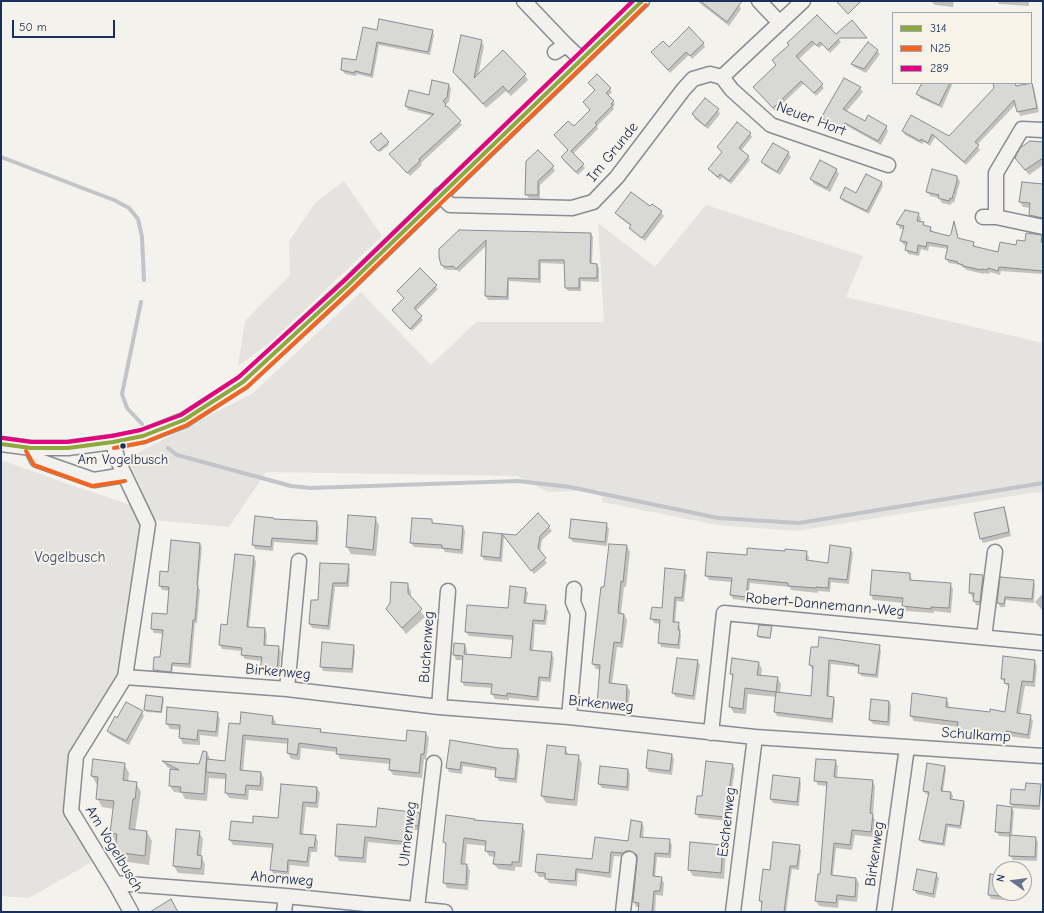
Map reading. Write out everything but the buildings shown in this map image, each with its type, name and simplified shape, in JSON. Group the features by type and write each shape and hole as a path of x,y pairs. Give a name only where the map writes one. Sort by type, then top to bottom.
{"street":[{"path":"524,1 560,48 581,59"},
{"path":"1,444 31,448 68,448 143,436 184,420 243,382 347,286 642,1"},
{"path":"759,1 780,23"},
{"path":"722,77 803,1"},
{"name":"Im Grunde","path":"440,195 450,205 572,208 593,202 617,177 693,79 710,74 722,77"},
{"name":"Neuer Hort","path":"722,77 732,90 771,125 888,165"},
{"path":"1043,130 1022,129 996,173 990,217 1043,227"},
{"name":"Am Vogelbusch","path":"113,442 118,461 148,524 125,677 76,756 71,811 115,882 131,912"},
{"path":"31,448 37,460 94,480 124,475"},
{"path":"68,448 71,472"},
{"path":"984,637 995,552"},
{"path":"287,689 299,560"},
{"path":"569,717 578,614 573,602 574,589"},
{"name":"Buchenweg","path":"439,707 448,591"},
{"name":"Robert-Dannemann-Weg","path":"711,733 724,613 1043,643"},
{"name":"Birkenweg","path":"125,677 287,689 439,707 569,717 755,737 907,747 884,912"},
{"name":"Eschenweg","path":"733,912 755,737"},
{"name":"Schulkamp","path":"907,747 1043,756"},
{"name":"Ulmenweg","path":"417,908 434,763"},
{"path":"623,912 629,859"},
{"name":"Ahornweg","path":"115,882 286,896 417,908 444,912"},
{"path":"284,912 286,896"}],"shaded area":[{"path":"344,181 382,236 272,341 238,366 245,321 290,275 289,241 316,202"},
{"path":"706,205 863,256 846,297 1043,343 1043,492 796,531 717,525 602,502 601,490 548,492 517,476 266,472 229,527 154,520 128,458 253,393 361,292 431,365 476,322 604,322 598,223 655,267"},
{"name":"Vogelbusch","path":"1,460 131,505 143,525 125,670 72,755 66,809 95,860 29,898 1,896"}],"waterway":[{"path":"1,157 114,200 129,208 138,219 142,237 144,280"},
{"path":"141,302 122,394 127,408 142,424"},
{"path":"168,448 177,455 291,486 311,488 518,481 570,487 718,518 799,523 1043,483"}],"transit line":[{"name":"289","path":"2,438 31,442 68,442 112,436 141,430 181,415 239,377 343,282 633,1"},
{"name":"314","path":"1,444 31,448 68,448 143,436 184,420 243,382 347,286 642,1"},
{"name":"N25","path":"114,448 145,442 187,425 247,387 351,290 646,5"},
{"name":"N25","path":"26,451 34,465 92,486 125,481"}],"place":[{"name":"Am Vogelbusch","path":"123,446"}]}
